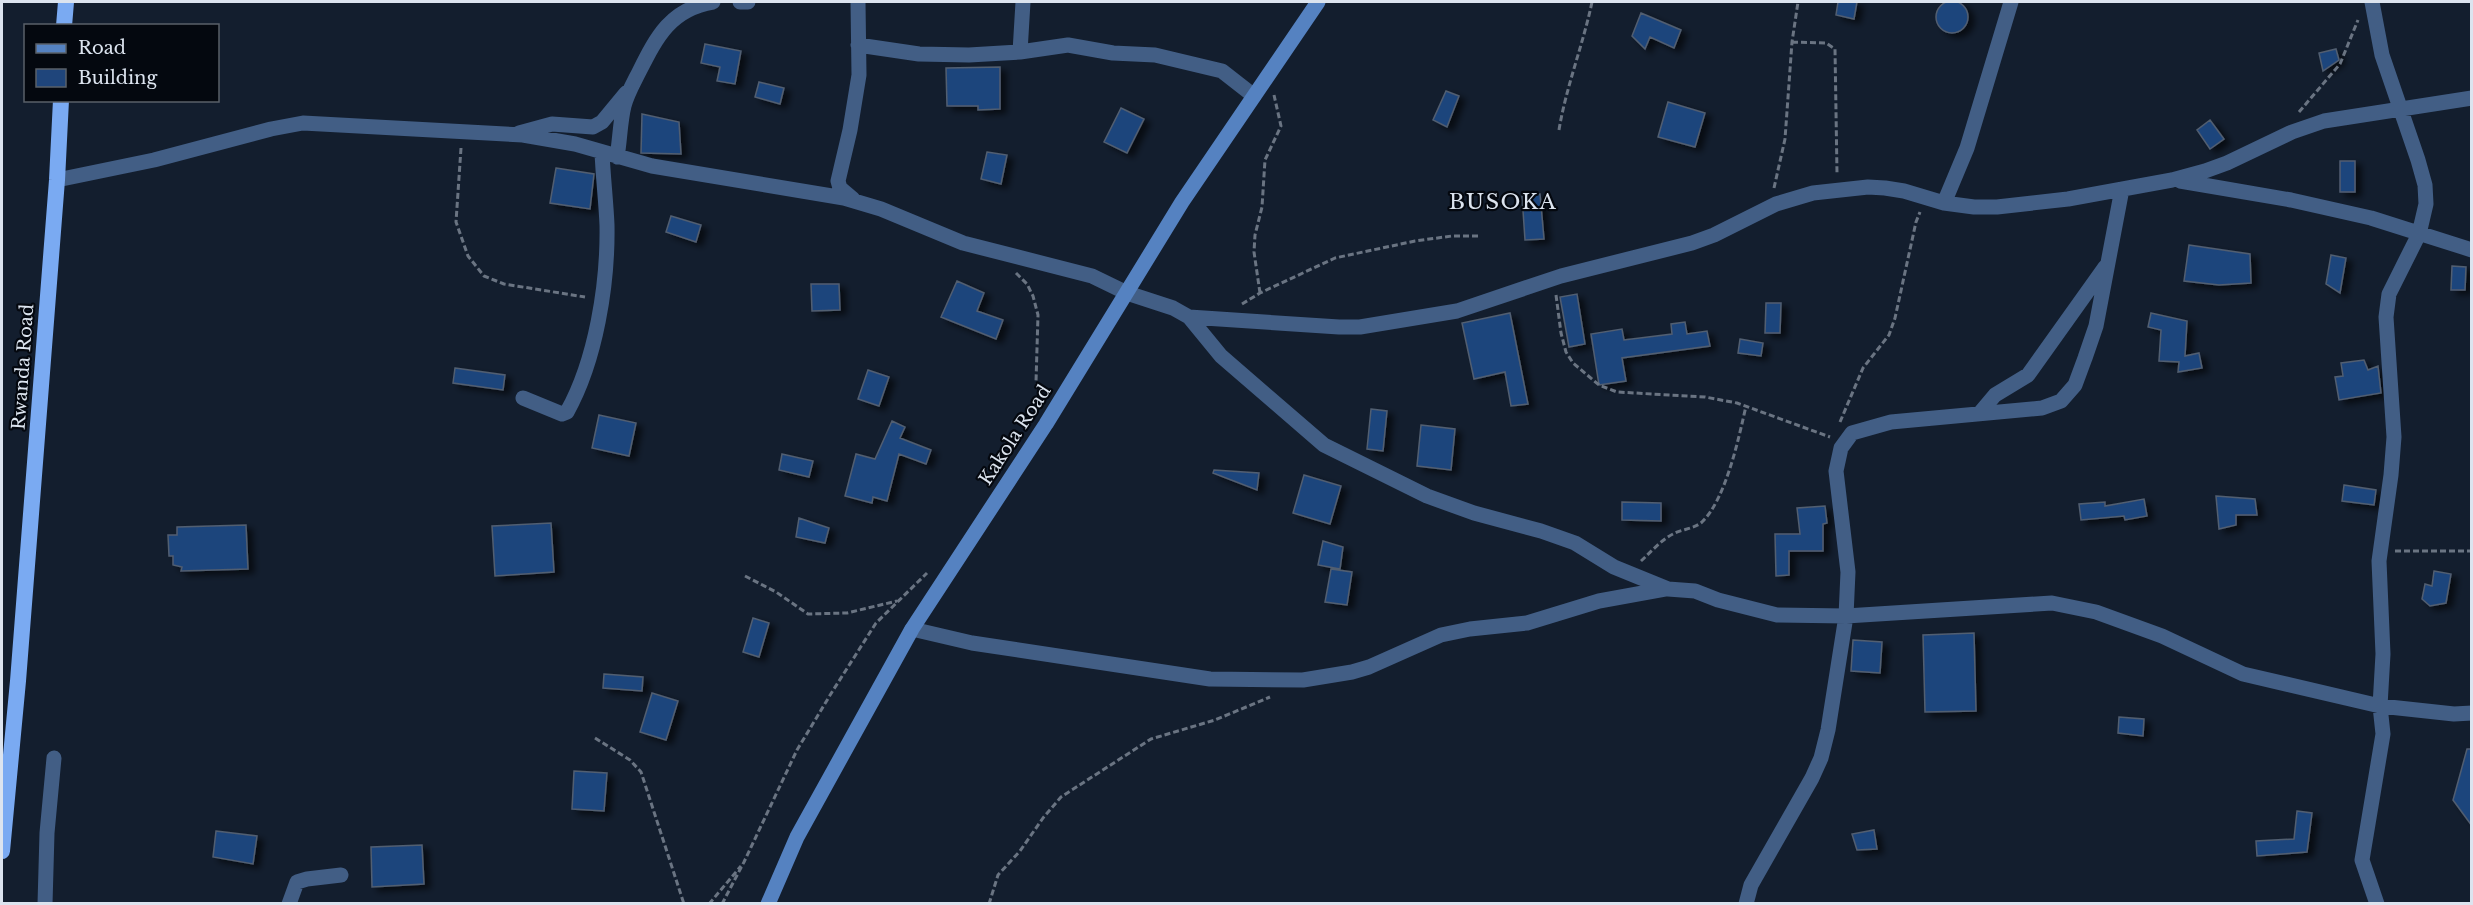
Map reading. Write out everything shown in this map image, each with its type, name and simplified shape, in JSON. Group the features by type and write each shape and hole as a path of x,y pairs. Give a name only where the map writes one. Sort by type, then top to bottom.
{"highway":[{"path":"64,24 66,2"},
{"name":"Rwanda Road","path":"2,851 18,681 57,180 61,102"}],"main road":[{"name":"Kakola Road","path":"768,903 797,837 912,629 1043,428 1182,202 1318,2"}],"street":[{"path":"617,157 624,105 666,25 693,6 713,2"},
{"path":"740,2 748,2"},
{"path":"858,2 859,75 838,181 840,188 858,202"},
{"path":"1020,52 1023,2"},
{"path":"1944,203 1967,148 2011,2"},
{"path":"2366,6 2411,137 2425,185 2426,204 2419,234 2389,294 2386,317 2394,437 2381,551 2383,654 2380,705 2383,734 2362,860 2377,903"},
{"path":"858,45 919,54 969,55 1020,52 1068,45 1113,53 1163,56 1222,71 1254,96"},
{"path":"514,135 552,124 593,127 602,122 632,86"},
{"path":"1189,317 1307,327 1360,327 1457,310 1554,278 1692,243 1714,235 1769,207 1801,196 1838,190 1885,188 1944,203 1996,207 2068,199 2172,180 2227,163 2309,125 2346,116 2472,98"},
{"path":"57,180 143,162 303,123 514,135 575,144 652,166 858,202 881,209 963,243 1092,276 1127,292 1173,308 1189,317 1221,356 1324,445 1427,496 1474,513 1541,531 1575,543 1626,573 1668,589"},
{"path":"523,398 559,414 567,412 582,380 601,299 607,225 602,152"},
{"path":"2172,180 2291,200 2393,224 2472,250"},
{"path":"1746,903 1751,885 1821,758 1828,730 1846,616 1848,572 1836,471 1841,448 1848,438 1861,429 1891,422 2051,406 2061,401 2075,385 2096,326 2122,189"},
{"path":"1978,414 1995,395 2028,375 2108,262"},
{"path":"912,629 972,643 1210,679 1303,680 1353,672 1369,667 1441,635 1470,629 1527,623 1599,601 1668,589 1695,591 1718,600 1777,615 1846,616 2052,603 2071,605 2162,636 2243,674 2380,705 2454,714 2472,713"},
{"path":"45,903 47,833 54,758"},
{"path":"290,903 297,882 340,875"}],"path":[{"path":"1558,130 1586,32 1592,2"},
{"path":"1769,207 1785,139 1792,42 1798,2"},
{"path":"2296,115 2340,64 2366,6"},
{"path":"1792,42 1826,43 1835,49 1838,190"},
{"path":"1260,293 1255,261 1255,235 1262,207 1265,160 1281,126 1269,73"},
{"path":"462,132 456,222 468,256 484,276 504,284 601,299"},
{"path":"1838,430 1863,368 1889,335 1895,318 1916,222 1927,198"},
{"path":"1218,319 1260,293 1335,258 1415,241 1480,236"},
{"path":"996,253 1027,284 1034,296 1038,315 1036,382 1042,403 1043,428"},
{"path":"1554,278 1561,333 1566,352 1573,363 1599,385 1617,392 1705,397 1746,406 1835,439"},
{"path":"1626,573 1671,535 1697,526 1704,520 1724,484 1735,454 1746,406"},
{"path":"2381,551 2472,551"},
{"path":"722,903 797,750 876,623 932,569"},
{"path":"744,576 776,592 808,614 847,613 899,601"},
{"path":"989,903 998,875 1020,851 1061,797 1151,739 1215,720 1276,694"},
{"path":"595,738 630,760 641,772 684,903"},
{"path":"709,903 744,862"}],"building":[{"path":"1952,1 1963,6 1968,17 1963,28 1952,33 1941,28 1936,17 1941,6"},
{"path":"1838,2 1857,2 1854,19 1836,15"},
{"path":"1641,13 1681,30 1674,48 1650,37 1645,49 1632,36"},
{"path":"705,44 741,51 735,84 717,81 720,67 701,63"},
{"path":"2336,49 2339,60 2323,71 2319,53"},
{"path":"1000,67 1000,109 978,110 978,106 947,106 946,68"},
{"path":"759,82 784,88 780,104 755,97"},
{"path":"1446,91 1459,96 1447,127 1433,120"},
{"path":"1668,102 1705,113 1695,147 1658,137"},
{"path":"1121,108 1144,119 1127,153 1104,142"},
{"path":"642,114 679,122 681,154 641,153"},
{"path":"2210,120 2224,139 2210,149 2197,130"},
{"path":"987,152 1007,155 1001,184 981,179"},
{"path":"2340,161 2355,161 2355,192 2340,192"},
{"path":"556,168 594,174 590,209 550,203"},
{"path":"1540,194 1544,239 1525,240 1522,196"},
{"path":"671,216 701,225 696,242 666,232"},
{"path":"2189,245 2250,254 2251,283 2219,285 2184,281"},
{"path":"2331,255 2346,258 2340,293 2326,284"},
{"path":"2452,266 2466,267 2465,290 2451,290"},
{"path":"957,281 984,293 977,311 1003,320 996,339 941,317"},
{"path":"811,284 839,284 840,310 812,311"},
{"path":"1577,294 1585,344 1569,347 1560,297"},
{"path":"1766,303 1781,303 1780,333 1765,333"},
{"path":"1510,313 1528,404 1511,406 1505,372 1474,379 1462,323"},
{"path":"2151,313 2187,321 2185,356 2199,353 2202,368 2178,372 2179,362 2159,361 2161,330 2148,327"},
{"path":"1685,322 1687,334 1707,331 1710,346 1622,358 1626,381 1599,385 1591,334 1622,329 1624,340 1672,334 1671,324"},
{"path":"1740,339 1763,343 1761,356 1738,353"},
{"path":"2364,360 2368,370 2378,366 2381,393 2339,400 2335,377 2343,376 2341,363"},
{"path":"455,368 505,375 503,390 453,383"},
{"path":"868,370 889,377 879,406 858,399"},
{"path":"1371,409 1387,411 1383,451 1367,449"},
{"path":"599,415 636,423 629,456 592,448"},
{"path":"892,421 905,427 900,438 931,450 926,464 899,454 887,501 873,497 872,503 845,496 856,454 875,459"},
{"path":"1421,425 1455,429 1451,470 1417,466"},
{"path":"782,454 813,461 809,477 779,470"},
{"path":"1214,470 1259,473 1257,490 1213,473"},
{"path":"1304,475 1341,486 1330,524 1293,513"},
{"path":"2344,485 2376,490 2374,505 2342,501"},
{"path":"2216,496 2255,499 2257,515 2236,515 2236,525 2219,529"},
{"path":"2144,499 2147,516 2125,520 2124,516 2081,520 2079,504 2105,502 2105,506"},
{"path":"1622,502 1661,503 1661,521 1622,520"},
{"path":"1825,506 1827,523 1823,524 1823,551 1789,551 1789,575 1776,576 1775,534 1800,534 1797,508"},
{"path":"799,518 829,528 825,543 796,537"},
{"path":"551,523 554,572 495,576 492,526"},
{"path":"246,525 248,569 181,571 182,567 173,565 173,556 169,556 168,535 177,535 177,527"},
{"path":"1323,541 1343,547 1340,569 1318,565"},
{"path":"1331,569 1352,572 1347,605 1325,602"},
{"path":"2434,571 2451,574 2446,603 2430,606 2422,599 2425,584 2432,586"},
{"path":"753,618 769,623 759,657 743,652"},
{"path":"1974,633 1976,711 1925,712 1923,635"},
{"path":"1853,640 1882,642 1880,673 1851,671"},
{"path":"604,674 643,677 642,691 603,688"},
{"path":"652,693 678,701 666,740 640,732"},
{"path":"2119,717 2144,719 2143,736 2118,733"},
{"path":"2467,749 2472,749 2472,826 2453,800"},
{"path":"574,771 607,773 604,811 572,809"},
{"path":"2297,811 2312,813 2307,852 2257,856 2256,841 2294,839"},
{"path":"1874,830 1877,849 1857,850 1852,834"},
{"path":"216,831 257,836 253,864 213,857"},
{"path":"422,845 424,884 372,887 371,847"}],"district":[{"name":"BUSOKA","path":"1503,202"}]}
